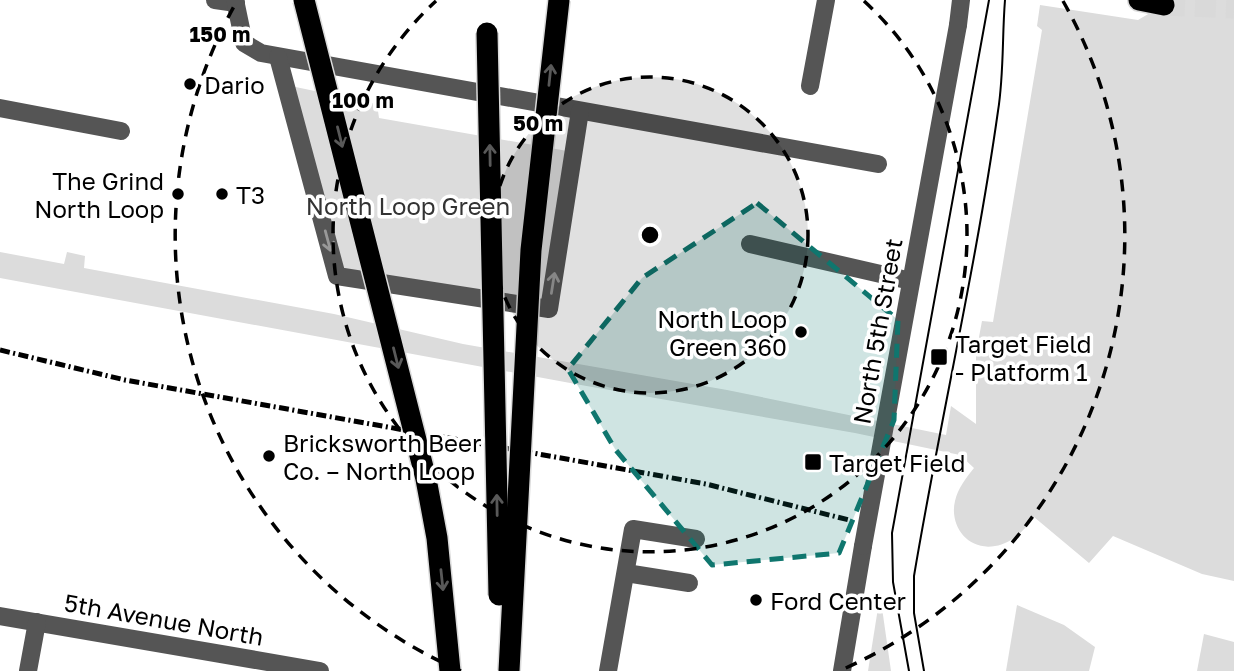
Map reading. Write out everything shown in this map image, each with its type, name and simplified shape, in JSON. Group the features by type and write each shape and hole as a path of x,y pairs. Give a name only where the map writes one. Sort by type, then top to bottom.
{"highway":[{"path":"304,0 426,479 437,538 450,671"},
{"path":"509,671 531,250 559,0"},
{"path":"1139,0 1164,5"},
{"path":"487,33 501,671"}],"street":[{"path":"215,0 235,2 244,43 261,53 878,164"},
{"path":"810,86 826,0"},
{"name":"North 5th Street","path":"842,671 961,0"},
{"path":"278,57 337,276 549,309 580,111"},
{"path":"0,108 121,131"},
{"path":"750,244 911,281"},
{"path":"608,671 633,529 696,539"},
{"path":"626,573 689,583"},
{"name":"5th Avenue North","path":"0,615 232,663 320,671"},
{"path":"28,671 37,622"}],"highlighted area":[{"path":"757,203 898,320 894,420 839,553 712,565 615,449 568,369 642,278"}],"green space":[{"name":"Target Field","path":"1172,0 1234,0 1234,581 1202,574 1113,536 1089,563 1034,517 1022,532 1007,542 985,547 977,545 963,535 955,519 956,496 974,468 960,455 855,433 0,278 0,252 64,264 67,252 85,256 84,268 334,314 463,344 727,390 946,435 951,406 976,424 976,353 982,321 993,322 1042,30 1037,26 1040,5 1138,20"},
{"name":"North Loop Green","path":"286,85 377,104 379,118 573,152 549,309 337,276"},
{"path":"1017,605 1064,625 1095,647 1089,671 1006,671"},
{"path":"878,608 882,608 891,671 868,671"},
{"path":"1204,634 1234,642 1234,671 1197,671"}],"tunnel":[{"path":"1164,5 1234,8"}],"tram line":[{"path":"909,671 893,582 892,533 989,0"},
{"path":"924,671 914,613 914,576 989,169 1001,83 1005,0"}],"railway":[{"path":"0,350 125,380 706,484 849,520"}],"place":[{"name":"Dario","path":"190,84"},
{"name":"The Grind North Loop","path":"178,194"},
{"name":"T3","path":"222,194"},
{"name":"North Loop Green 360","path":"801,332"},
{"name":"Target Field - Platform 1","path":"939,357"},
{"name":"Bricksworth Beer Co. – North Loop","path":"269,456"},
{"name":"Target Field","path":"813,462"},
{"name":"Ford Center","path":"756,600"}]}
